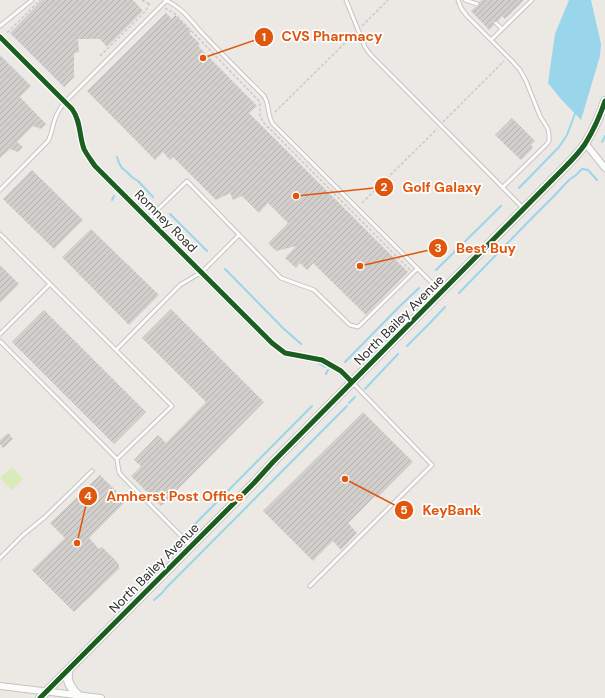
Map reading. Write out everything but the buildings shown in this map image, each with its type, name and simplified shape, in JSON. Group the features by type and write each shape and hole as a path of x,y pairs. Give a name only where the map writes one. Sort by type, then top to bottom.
{"street":[{"name":"Romney Road","path":"0,37 72,109 78,119 84,150 95,166 272,343 285,353 322,360 341,371 352,382"},
{"name":"North Bailey Avenue","path":"40,698 564,168 585,143 605,101"},
{"path":"585,143 605,168"},
{"path":"69,669 67,673 68,683 78,695"},
{"path":"0,686 101,698"}],"lane":[{"path":"0,26 32,0"},
{"path":"0,190 48,141 51,136 55,118 65,102 166,0 184,12 203,34 264,96 267,100 271,121 273,124 441,293"},
{"path":"346,0 365,47 370,54 524,209"},
{"path":"458,0 461,8 467,16 520,70 526,80 535,105 550,135 549,141 546,145 503,188"},
{"path":"465,0 478,4"},
{"path":"491,40 532,0"},
{"path":"496,23 502,29"},
{"path":"148,219 186,181 281,278 314,290 350,325 358,327 417,269"},
{"path":"0,234 172,406 117,459"},
{"path":"116,350 180,285 202,272 239,235"},
{"path":"0,334 50,284"},
{"path":"0,341 117,459 121,476 191,546"},
{"path":"310,586 432,464 352,382"},
{"path":"0,558 92,471"}],"path":[{"path":"7,32 40,0"},
{"path":"100,56 145,12 150,4 142,0"},
{"path":"361,26 388,0"},
{"path":"275,112 355,33"},
{"path":"443,122 505,60"},
{"path":"362,203 437,128"}],"green space":[{"path":"12,467 23,479 12,490 0,478"}],"water":[{"path":"569,0 591,0 601,44 600,56 581,120 548,83 555,34"}],"waterway":[{"path":"519,188 559,147 567,135 576,111"},
{"path":"602,142 605,136"},
{"path":"117,157 122,168 138,181 153,197"},
{"path":"459,293 569,180 582,169 588,170 597,180"},
{"path":"112,200 114,196"},
{"path":"436,270 501,206"},
{"path":"170,214 207,251"},
{"path":"225,269 283,328 301,344"},
{"path":"345,362 419,288"},
{"path":"407,346 445,307"},
{"path":"365,389 398,354"},
{"path":"318,363 325,367"},
{"path":"326,374 328,370"},
{"path":"349,403 355,397"},
{"path":"194,525 312,406"},
{"path":"154,600 347,406"}],"cycle path":[{"path":"0,37 72,109 77,118 84,149 95,166 272,343 285,353 322,360 341,371 352,382"},
{"path":"40,698 572,160 583,147 594,129 605,101"}],"place":[{"name":"CVS Pharmacy","path":"203,58"},
{"name":"Golf Galaxy","path":"296,196"},
{"name":"Best Buy","path":"360,266"},
{"name":"KeyBank","path":"345,479"},
{"name":"Amherst Post Office","path":"77,543"}]}
